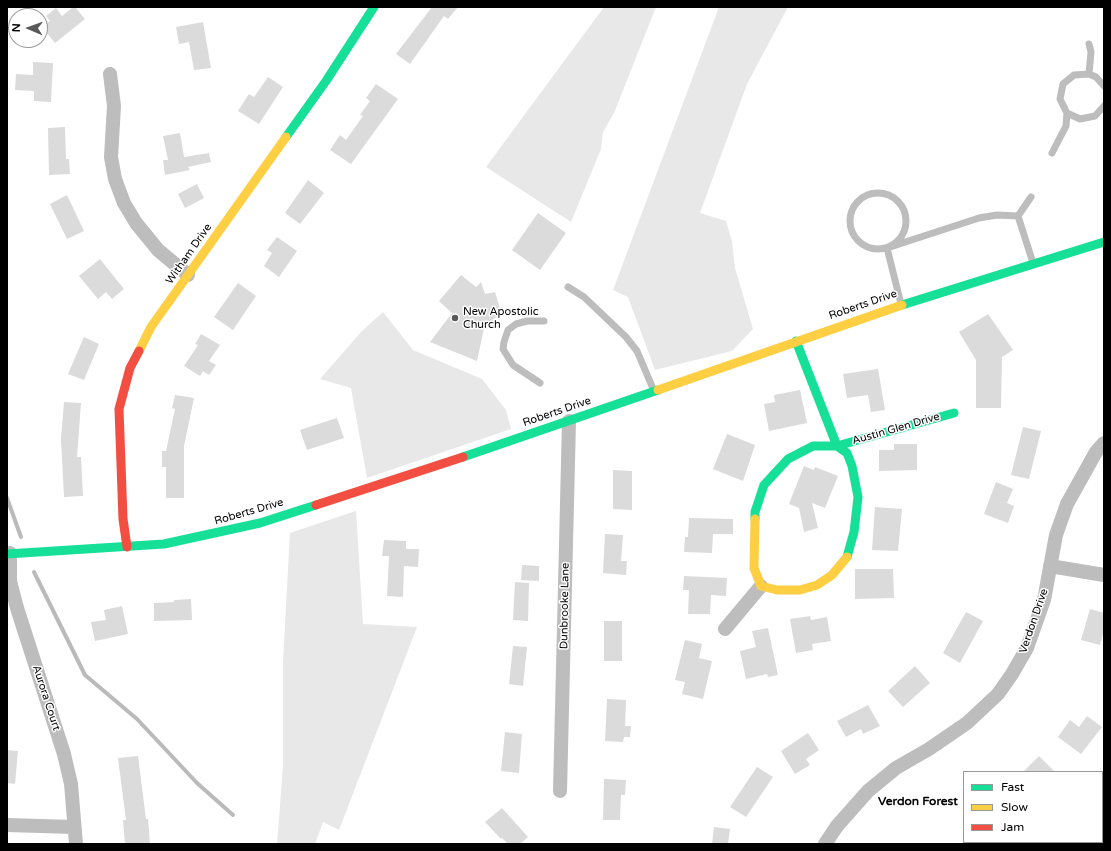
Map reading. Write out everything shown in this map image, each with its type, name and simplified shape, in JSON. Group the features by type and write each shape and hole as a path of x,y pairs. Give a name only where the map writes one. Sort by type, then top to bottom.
{"street":[{"name":"Witham Drive","path":"127,547 123,520 119,409 130,368 151,327 326,81 374,7"},
{"path":"110,74 114,106 111,157 115,179 124,203 136,223 158,250 188,275"},
{"name":"Roberts Drive","path":"8,554 164,544 260,523 569,421 901,305 1104,242"},
{"name":"Austin Glen Drive","path":"796,341 837,446 847,453 852,466 858,497 854,532 847,557 832,575 817,585 800,590 777,590 761,586 754,568 755,512 764,486 788,459 813,446 837,446 954,412"},
{"name":"Dunbrooke Lane","path":"560,791 569,421"},
{"name":"Verdon Drive","path":"825,844 837,826 868,791 896,768 929,749 967,723 998,694 1012,674 1027,648 1044,600 1056,535 1067,504 1096,452 1104,443"},
{"name":"Aurora Court","path":"8,554 10,581 16,608 64,754 69,776 76,844"},
{"path":"1050,566 1104,575"},
{"path":"725,629 761,586"},
{"path":"7,825 74,827"}],"lane":[{"path":"1089,44 1091,52 1089,74"},
{"path":"1052,153 1066,126 1067,113 1060,99 1063,84 1074,75 1089,74 1096,77 1104,86"},
{"path":"1067,113 1080,119 1088,119 1095,116 1104,106"},
{"path":"887,248 895,243 903,232 906,218 904,210 899,202 891,196 878,193 865,196 857,202 852,209 850,218 854,236 869,248 887,248 979,218 997,215 1018,216"},
{"path":"1018,216 1031,197"},
{"path":"1018,216 1033,265"},
{"path":"887,248 901,305"},
{"path":"568,287 584,297 626,337 637,351 654,391"},
{"path":"540,383 513,365 503,349 508,330 516,324 527,321 544,321"}],"shaded area":[{"path":"604,7 656,7 614,113 603,132 601,149 571,222 486,167"},
{"path":"719,7 788,7 747,84 700,213 726,221 732,241 735,268 753,329 732,351 655,370 628,297 613,290"},
{"path":"383,312 413,350 482,379 506,410 511,429 367,478 351,388 320,379 362,331"},
{"path":"356,511 363,624 417,627 339,830 323,822 315,844 277,844 283,766 283,661 290,533"}],"building":[{"path":"75,7 85,19 55,43 48,34 48,22 50,21 48,14 56,8 62,16"},
{"path":"432,7 458,7 448,19 444,16 410,64 396,54"},
{"path":"203,22 211,68 194,70 189,42 179,44 176,27"},
{"path":"33,62 53,63 51,102 34,101 34,91 15,90 16,74 33,75"},
{"path":"268,77 283,87 259,124 238,111 249,94 254,97"},
{"path":"376,84 398,99 351,164 330,150 340,135 346,140 363,116 360,115 370,101 366,98"},
{"path":"65,127 66,159 69,159 70,174 49,175 48,128"},
{"path":"180,133 184,157 209,153 211,162 188,167 190,170 165,175 163,160 168,160 163,136"},
{"path":"308,180 324,193 300,224 285,213"},
{"path":"197,184 204,198 185,208 178,194"},
{"path":"67,195 84,231 67,239 50,204"},
{"path":"538,213 566,233 540,270 512,250"},
{"path":"277,237 297,251 279,277 264,266 272,253 267,250"},
{"path":"100,259 124,289 112,299 106,292 98,299 79,276"},
{"name":"New Apostolic Church","path":"461,275 476,287 481,282 485,294 495,292 502,315 493,319 494,329 484,328 477,361 430,342 452,313 439,301"},
{"path":"238,283 256,296 233,330 214,317"},
{"path":"988,314 1013,350 1002,357 1001,408 976,408 976,360 959,332"},
{"path":"201,334 220,345 209,361 216,365 209,375 203,371 200,376 184,366 198,345 195,344"},
{"path":"84,337 99,344 84,380 68,374"},
{"path":"878,369 885,410 871,412 868,395 847,398 843,374"},
{"path":"800,390 807,423 769,431 764,404 775,402 774,395"},
{"path":"175,395 194,398 184,446 184,498 166,498 166,467 162,467 162,451 166,451 175,409 172,408"},
{"path":"64,402 81,403 77,457 81,457 83,496 64,497 61,439"},
{"path":"337,418 344,438 307,450 300,430"},
{"path":"1023,427 1041,431 1029,479 1011,475"},
{"path":"727,434 755,445 743,481 713,469"},
{"path":"894,444 917,444 917,470 879,471 879,450 894,450"},
{"path":"804,466 814,470 815,467 838,476 825,508 812,503 818,528 804,532 799,508 789,504"},
{"path":"613,470 632,471 632,510 613,509"},
{"path":"996,482 1013,489 1007,503 1014,506 1008,523 984,514"},
{"path":"875,507 902,509 898,551 872,550"},
{"path":"689,518 733,519 733,534 713,534 712,553 684,552 685,537 688,537"},
{"path":"605,534 623,535 621,561 627,561 626,575 603,573"},
{"path":"384,540 406,541 406,549 419,549 418,567 404,566 403,597 387,596 389,556 382,556"},
{"path":"522,565 539,566 539,581 521,580"},
{"path":"855,569 893,569 894,598 855,599"},
{"path":"684,576 727,578 726,596 711,595 710,614 688,614 689,590 683,590"},
{"path":"515,582 529,583 528,621 513,620"},
{"path":"191,599 192,620 154,621 154,603"},
{"path":"122,606 128,634 95,641 91,622 106,620 104,610"},
{"path":"1090,609 1104,613 1104,630 1100,645 1081,640"},
{"path":"966,612 983,621 960,663 943,653"},
{"path":"810,616 811,620 827,617 831,641 812,644 813,650 796,653 790,619"},
{"path":"604,621 622,621 622,661 604,661"},
{"path":"768,628 778,675 768,677 767,674 746,679 740,651 756,647 752,631"},
{"path":"685,640 702,644 699,658 712,661 703,699 682,694 685,682 675,680"},
{"path":"513,646 527,647 523,686 509,684"},
{"path":"915,666 930,683 903,707 888,691"},
{"path":"607,699 626,700 625,726 631,726 630,737 624,737 623,742 605,741"},
{"path":"868,705 880,726 863,734 861,729 846,737 837,721"},
{"path":"1087,716 1102,727 1081,754 1058,737 1070,720 1079,727"},
{"path":"505,732 522,734 519,773 501,771"},
{"path":"808,733 819,750 806,759 810,765 795,774 781,751"},
{"path":"7,750 18,751 15,784 7,783"},
{"path":"138,756 146,819 148,819 150,844 125,844 123,820 126,820 118,758"},
{"path":"1039,756 1054,771 1024,771"},
{"path":"757,767 773,777 746,817 730,807"},
{"path":"604,779 626,780 625,795 621,795 620,820 603,820"},
{"path":"502,808 528,837 520,844 508,844 502,838 501,839 485,822"},
{"path":"714,827 730,829 728,844 712,844"}],"waterway":[{"path":"7,498 21,537"},
{"path":"34,572 85,675 137,719 197,783 233,815"}],"traffic: fast":[{"path":"286,137 326,81 374,7"},
{"path":"902,305 1104,242"},
{"path":"796,341 837,446 847,453 852,466 858,497 854,532 847,557"},
{"path":"463,457 658,390"},
{"path":"755,519 755,512 764,485 788,459 813,446 837,446 954,413"},
{"path":"7,554 164,544 260,523 316,505"}],"traffic: slow":[{"path":"139,351 151,327 286,137"},
{"path":"658,390 902,305"},
{"path":"755,519 754,568 761,586 777,590 800,590 817,585 832,575 847,557"}],"traffic: jam":[{"path":"127,547 123,519 119,409 130,368 139,351"},
{"path":"316,505 463,457"}],"place":[{"name":"New Apostolic Church","path":"455,318"}],"district":[{"name":"Verdon Forest","path":"918,802"}]}
